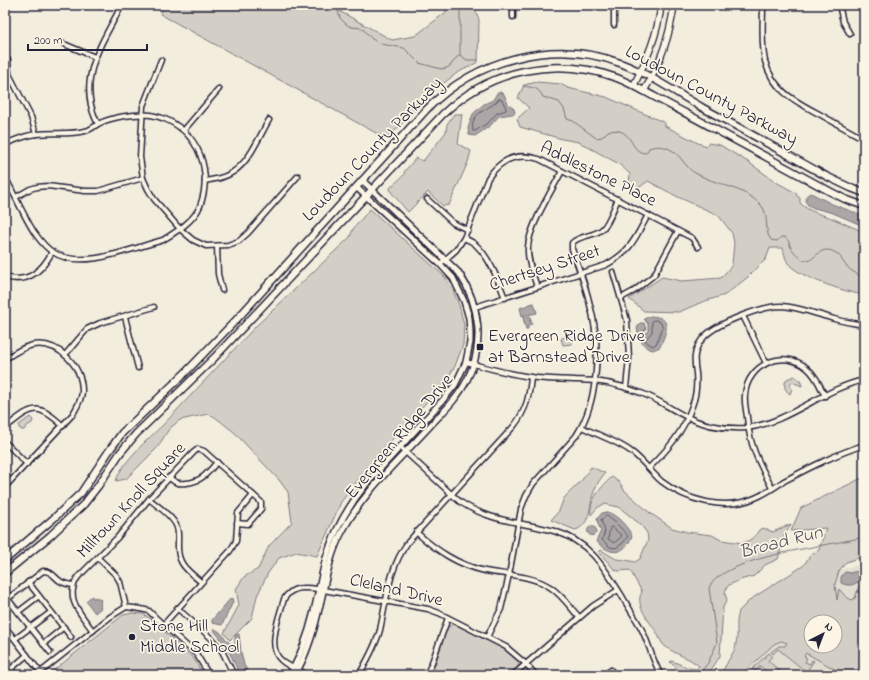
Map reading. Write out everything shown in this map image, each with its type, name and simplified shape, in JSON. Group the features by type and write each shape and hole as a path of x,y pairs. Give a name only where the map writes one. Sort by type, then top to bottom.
{"main road":[{"path":"634,85 653,44 660,17 661,5"},
{"path":"644,91 652,78 667,42 674,5"},
{"name":"Loudoun County Parkway","path":"5,560 77,497 122,433 212,346 428,109 443,94 465,78 494,64 528,55 565,53 608,59 641,72 826,176 851,188 864,192"},
{"name":"Loudoun County Parkway","path":"5,573 50,536 84,504 98,486 120,452 136,434 215,357 451,107 467,95 496,79 531,70 564,67 599,72 617,78 634,85 846,200 864,206"}],"street":[{"path":"98,124 91,106 90,75 95,57 122,5"},
{"path":"513,17 514,5"},
{"path":"614,5 614,25"},
{"path":"763,5 763,46 765,59 776,84 791,98 864,139"},
{"path":"839,5 843,22 850,34"},
{"path":"64,44 95,57"},
{"path":"8,60 9,74 31,117 36,134"},
{"path":"161,60 143,106 140,157 143,178 154,200 180,229 193,240 206,246 228,245 239,241 248,233 298,176"},
{"path":"184,130 219,89"},
{"path":"5,144 36,134 80,132 93,128 98,124 121,117 143,114 164,120 184,130 197,147 202,157 205,181 200,207 194,216 180,229 162,240 93,259 78,260 65,258 52,252 43,244 34,231 5,178"},
{"path":"205,181 221,178 232,173 239,167 247,158 269,120"},
{"name":"Addlestone Place","path":"440,264 456,250 464,238 488,178 496,167 502,162 515,156 531,156 543,161 692,238 698,247"},
{"path":"537,287 528,256 529,240 532,229 562,171"},
{"path":"16,197 30,189 37,187 48,186 85,191 98,191 143,178"},
{"name":"Evergreen Ridge Drive","path":"320,589 341,534 351,517 370,492 457,396 467,380 474,364 478,336 478,323 475,307 459,273 362,180"},
{"name":"Evergreen Ridge Drive","path":"295,675 310,626 331,544 350,506 367,483 451,391 466,362 470,342 467,309 457,285 440,264 356,187"},
{"path":"427,199 453,223 468,230"},
{"path":"487,637 501,609 526,496 533,484 568,446 582,427 590,408 594,381 596,335 589,301 572,243 575,240 598,232 604,228 618,200"},
{"name":"Chertsey Street","path":"475,307 606,265 619,258 632,245 648,215"},
{"path":"621,298 634,291 654,275 678,231"},
{"path":"464,238 475,244 481,250 494,271 505,298"},
{"path":"217,246 218,274 222,290"},
{"path":"5,277 16,279 37,273 46,265 52,252"},
{"path":"613,272 627,320 629,358 626,388"},
{"path":"65,355 87,329 100,323 125,317 154,307"},
{"path":"649,468 673,443 688,418 695,398 695,356 699,344 712,331 743,316 767,307 790,307 864,325"},
{"path":"743,316 766,363"},
{"path":"125,317 138,368"},
{"path":"5,358 16,351 34,345 48,346 57,349 72,362 78,371 81,380 82,392 76,410 63,426 5,487"},
{"path":"772,488 752,448 748,427 745,400 747,386 754,372 766,363 779,360 787,360 801,364 812,372 825,396"},
{"path":"466,362 531,378 594,381 626,388 654,399 688,418 719,427 748,427 777,419 847,386 864,380"},
{"path":"359,675 378,635 384,601 395,563 416,532 518,420 527,404 531,378"},
{"path":"5,428 26,412 34,409 45,410 63,426"},
{"path":"582,427 621,445 633,453 661,480 689,498 712,503 734,503 756,498 823,460 864,445"},
{"path":"5,442 27,464"},
{"path":"400,447 468,508 489,517 561,533 584,547 606,569 641,628 651,655 661,675"},
{"name":"Milltown Knoll Square","path":"93,631 77,609 72,594 73,585 78,577 98,558 149,498 198,449 204,451 261,502 261,509 248,524 237,523"},
{"path":"169,477 178,484 193,483 205,476 217,462"},
{"path":"164,624 230,551 236,540 238,513 253,495"},
{"path":"149,498 172,519 176,525 178,530 177,553 179,560 187,571 201,582"},
{"path":"416,532 433,547 474,568 532,579 549,586 564,599 579,617"},
{"path":"98,558 116,575 120,582 126,607"},
{"path":"50,652 18,612 6,600 43,571 52,573 62,583 73,585"},
{"path":"28,582 71,637"},
{"name":"Cleland Drive","path":"308,675 279,659 273,642 284,599 288,593 301,587 320,589 428,609 506,647 526,664 536,675"},
{"path":"513,675 579,617 618,590"},
{"path":"18,612 39,596"},
{"path":"5,628 27,655 39,674 126,607 141,609 149,611 197,655 209,675"},
{"path":"177,608 211,638 222,651 234,675"},
{"path":"15,639 51,612"},
{"path":"427,675 448,618"},
{"path":"43,644 64,627"},
{"path":"5,674 27,655"},
{"path":"5,662 11,669"},
{"name":"Evergreen Ridge Drive","path":"290,675 296,669"},
{"path":"604,675 612,670"}],"shaded area":[{"path":"165,5 334,5 341,12 392,40 415,36 445,13 449,5 474,5 479,20 478,62 457,73 431,93 390,136 385,138 160,14"},
{"path":"537,82 560,84 568,88 606,97 665,123 665,126 698,143 707,146 708,143 720,145 748,162 776,182 796,193 800,198 800,203 808,209 864,232 864,295 856,294 823,283 801,273 788,263 785,258 783,248 770,248 766,259 748,277 725,295 702,302 679,312 644,311 629,299 662,277 682,281 721,278 732,265 734,243 732,233 718,215 678,197 648,181 636,190 629,183 630,174 619,164 579,142 562,139 520,127 517,119 529,108 518,98 524,85"},
{"path":"454,114 462,114 458,144 471,151 468,162 449,205 443,206 428,192 408,212 391,192 390,188 405,174 404,172 416,158 423,161 446,132 447,124"},
{"path":"370,209 445,277 453,290 459,305 464,325 463,345 455,366 446,381 375,458 341,502 317,556 296,552 279,558 268,573 257,596 252,618 230,640 224,633 239,605 236,589 244,577 258,569 269,546 292,522 288,492 279,480 234,432 215,417 208,414 180,420 169,429 157,448 126,479 116,481 123,466 136,451 163,425 255,327 350,237 353,229"},
{"path":"572,336 572,344 563,345 561,339"},
{"path":"794,376 800,380 802,386 792,382 790,385 792,389 790,394 785,389 785,383 787,379"},
{"path":"30,417 33,420 32,423 24,430 19,428 19,425"},
{"path":"591,467 605,473 599,481 593,494 589,512 584,524 575,530 551,520 559,511 564,498 582,480"},
{"path":"612,477 650,513 672,528 687,532 712,535 721,540 742,543 754,537 760,529 763,528 773,532 791,524 781,542 781,549 778,559 765,565 754,576 729,585 726,589 725,593 727,600 723,607 720,656 708,675 685,675 670,662 672,661 689,668 697,669 699,666 691,660 664,646 643,612 640,602 642,592 630,570 618,571 614,569 599,552 601,550 616,559 635,562 640,559 648,540 647,533 641,525 619,507 604,504 597,508 591,515 594,499 604,484"},
{"path":"864,477 864,556 846,562 839,571 835,584 837,600 839,589 846,597 852,600 855,598 859,586 864,584 864,675 845,675 808,654 843,654 843,614 803,614 803,654 805,654 804,656 807,658 805,662 810,664 812,660 814,661 808,669 811,671 809,674 778,649 773,654 771,652 779,646 785,646 787,643 781,641 774,644 741,675 718,675 722,672 735,649 739,611 751,599 803,566 810,556 819,550 826,528 791,531 801,508"},
{"path":"864,563 864,675 720,675 769,591"},
{"name":"Stone Hill Middle School","path":"133,613 143,614 151,619 194,659 203,675 48,675 123,615"},
{"path":"453,624 501,647 517,659 519,663 516,670 509,675 435,675 433,672 434,668 447,628"},
{"path":"769,653 772,656 768,661 783,673 782,675 771,675 760,666 756,671 752,669"}],"water":[{"path":"500,92 504,94 508,104 514,109 515,113 499,116 490,126 475,136 469,135 468,128 473,114 484,104 493,100 497,93"},
{"path":"811,193 832,204 864,216 864,224 861,225 833,213 808,205 805,201 807,195"},
{"path":"533,303 537,313 522,316 520,308"},
{"path":"530,316 531,320 529,321 531,321 532,324 528,325 528,329 526,329 523,318"},
{"path":"650,316 663,319 666,326 666,331 660,347 653,350 647,348 639,339 639,337 643,336 648,331 648,324 644,319"},
{"path":"640,323 644,323 646,329 643,332 638,333 637,328"},
{"path":"607,512 614,515 622,522 632,536 629,543 621,551 616,552 606,549 596,541 601,531 597,519 602,513"},
{"path":"592,526 597,531 592,536 587,531"},
{"path":"864,571 864,579 851,585 841,583 841,577 845,572 851,573"},
{"path":"92,596 94,599 95,597 101,600 101,608 95,613 86,601"},
{"path":"231,598 233,602 222,625 212,623 212,620"},
{"path":"213,629 219,631 227,641 233,645 235,642 235,635 239,634 244,665 250,675 240,675 227,647"}],"waterway":[{"path":"327,5 337,8 340,18 346,24 351,27 362,28 372,39 381,44 404,48 419,63 441,69 447,68 460,55 467,60 478,60"},
{"path":"460,5 460,54"},
{"path":"523,86 535,88 543,97 559,102 564,109 567,119 573,121 596,138 602,137 608,131 617,131 623,132 640,152 646,153 649,148 655,146 670,149 676,153 695,173 738,190 754,199 761,205 764,209 767,232 771,240 777,241 781,237 784,237 788,240 793,251 803,260 807,261 825,250 830,250 839,255 850,270 864,277"},
{"name":"Broad Run","path":"698,675 708,663 717,643 709,588 718,577 734,568 755,560 864,537"}],"place":[{"name":"Evergreen Ridge Drive at Barnstead Drive","path":"480,347"},
{"name":"Stone Hill Middle School","path":"132,637"}]}
